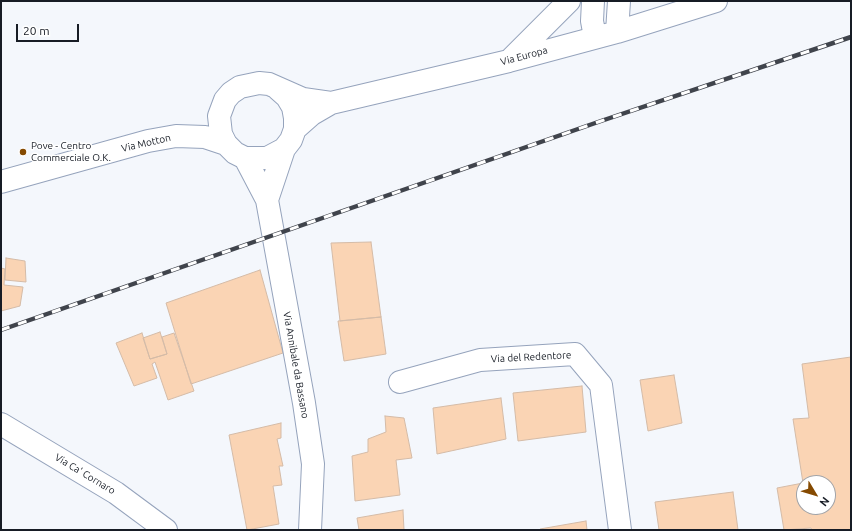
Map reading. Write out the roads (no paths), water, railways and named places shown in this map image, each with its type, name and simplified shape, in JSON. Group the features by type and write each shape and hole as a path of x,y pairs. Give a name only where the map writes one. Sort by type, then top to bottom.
{"street":[{"path":"509,61 569,1"},
{"path":"593,1 592,21 595,37"},
{"path":"617,32 619,1"},
{"name":"Via Europa","path":"284,149 295,129 312,114 331,103 509,61 617,32 716,1"},
{"name":"Via Europa","path":"226,144 221,134 219,122 221,109 231,92 249,84 264,84 304,99 331,103"},
{"path":"278,89 287,97 293,107 295,129"},
{"name":"Via Motton","path":"176,136 205,122 221,109"},
{"name":"Via Motton","path":"1,182 148,141 176,136 205,138 226,144"},
{"path":"226,144 235,153 245,158 267,158 284,149"},
{"name":"Via Annibale da Bassano","path":"267,200 284,149"},
{"name":"Via Annibale da Bassano","path":"245,158 267,200 313,464 310,530"},
{"name":"Via del Redentore","path":"400,382 480,360 575,354 602,385 620,530"},
{"name":"Via Ca' Cornaro","path":"1,424 116,493 166,530"}],"railway":[{"path":"1,330 601,121 851,37"}],"place":[{"name":"Pove - Centro Commerciale O.K.","path":"23,152"}]}
